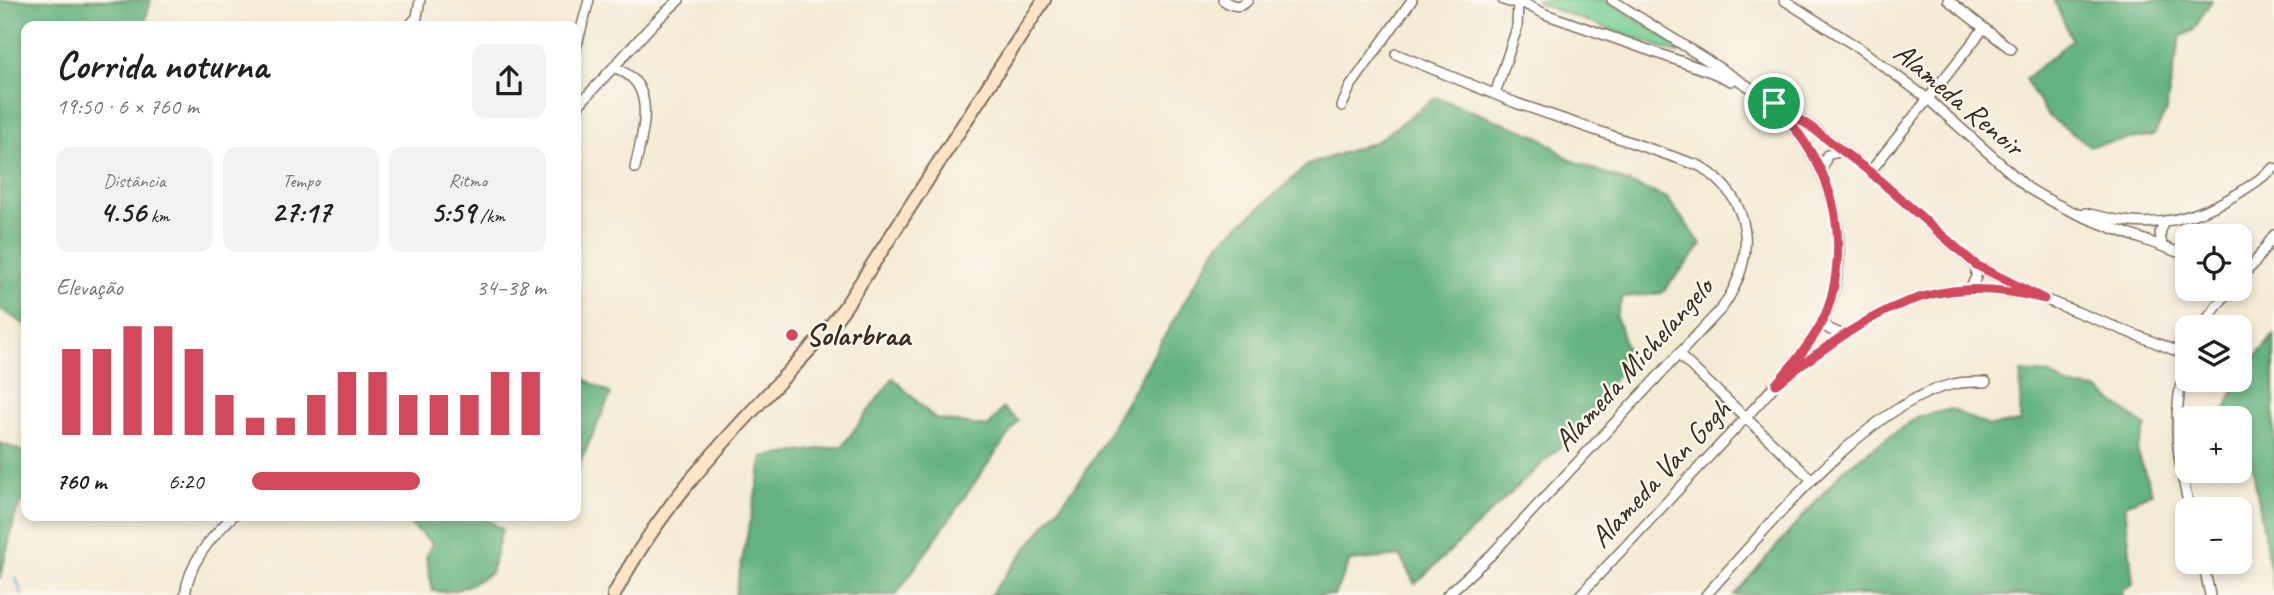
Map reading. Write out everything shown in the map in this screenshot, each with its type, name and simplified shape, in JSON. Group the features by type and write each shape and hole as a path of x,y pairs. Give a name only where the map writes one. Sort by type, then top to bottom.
{"main road":[{"path":"614,595 644,540 685,485 845,307 1044,0"}],"street":[{"path":"413,21 417,17 420,0"},
{"path":"581,30 589,0"},
{"path":"581,102 654,23 679,0"},
{"path":"1227,3 1240,6 1248,0"},
{"path":"1342,106 1350,87 1412,0"},
{"path":"1503,0 1521,1 1545,14 1679,60 1755,92"},
{"path":"1612,0 1811,127 1870,172 1976,265 2044,299 2175,349"},
{"name":"Alameda Renoir","path":"1784,0 1859,48 1928,99 2028,188 2070,210"},
{"path":"1948,0 2011,49"},
{"path":"1494,94 1517,28 1521,1"},
{"path":"1870,172 1984,28"},
{"path":"1679,60 1685,56 1686,46"},
{"name":"Alameda Michelangelo","path":"1396,54 1494,94 1700,166 1723,184 1733,198 1740,211 1746,235 1740,279 1722,308 1491,555 1447,595"},
{"path":"614,66 634,80 644,99 642,134 635,168"},
{"path":"1774,103 1798,133 1822,171 1835,210 1838,257 1835,281 1822,322 1776,384"},
{"path":"1822,171 1827,155 1843,151"},
{"path":"2070,210 2123,221 2165,221 2200,213 2223,204 2246,191 2274,168"},
{"path":"2070,210 2175,251"},
{"path":"2162,246 2160,233 2165,221"},
{"path":"2252,266 2274,235"},
{"path":"1970,289 1976,276 1976,265"},
{"path":"1776,384 1868,319 1911,300 1970,289 2008,291 2044,299"},
{"path":"2210,315 2221,301"},
{"path":"1822,322 1829,329 1843,335"},
{"path":"1678,354 1812,480"},
{"path":"1706,595 1812,480 1847,448 1901,407 1931,391 1952,384 1986,382"},
{"name":"Alameda Van Gogh","path":"1580,595 1776,384"},
{"path":"2179,392 2175,421 2179,462 2187,497"},
{"path":"185,595 198,556 228,521"},
{"path":"2206,574 2210,595"}],"green space":[{"path":"0,0 151,0 145,21 21,21 21,322 0,309"},
{"path":"1537,0 1605,0 1681,48 1680,52 1542,5"},
{"path":"2054,0 2212,0 2193,31 2180,37 2165,114 2154,135 2090,146 2048,116 2025,79 2072,40"},
{"path":"1436,97 1540,137 1569,159 1667,198 1702,245 1662,293 1623,297 1616,316 1630,359 1565,442 1415,584 1400,556 1350,561 1334,595 990,595 1084,475 1218,244 1308,165 1377,141"},
{"path":"2274,335 2274,591 2252,464 2252,406 2227,406 2233,392 2252,392 2252,362"},
{"path":"2021,372 2048,374 2069,386 2097,389 2146,427 2137,450 2152,493 2125,504 2133,583 2121,592 2122,595 1734,595 1845,468 1917,417 1951,409 1989,426 2020,422"},
{"path":"581,377 611,394 581,461"},
{"path":"893,378 935,419 988,427 1003,408 1018,421 896,595 735,595 763,457 842,446"},
{"path":"0,443 21,451 21,504 16,512 0,579"},
{"path":"407,521 489,521 502,529 491,573 456,590 433,591 426,558 432,543"}],"waterway":[{"path":"16,578 22,595"}],"place":[{"name":"Solarbraa","path":"792,335"}],"route":[{"path":"1774,103 1795,115 1870,172 1962,255 1998,278 2044,299 2008,291 1970,289 1911,300 1868,319 1776,384 1822,322 1835,281 1838,233 1831,194 1822,171 1811,150 1774,103"}]}
